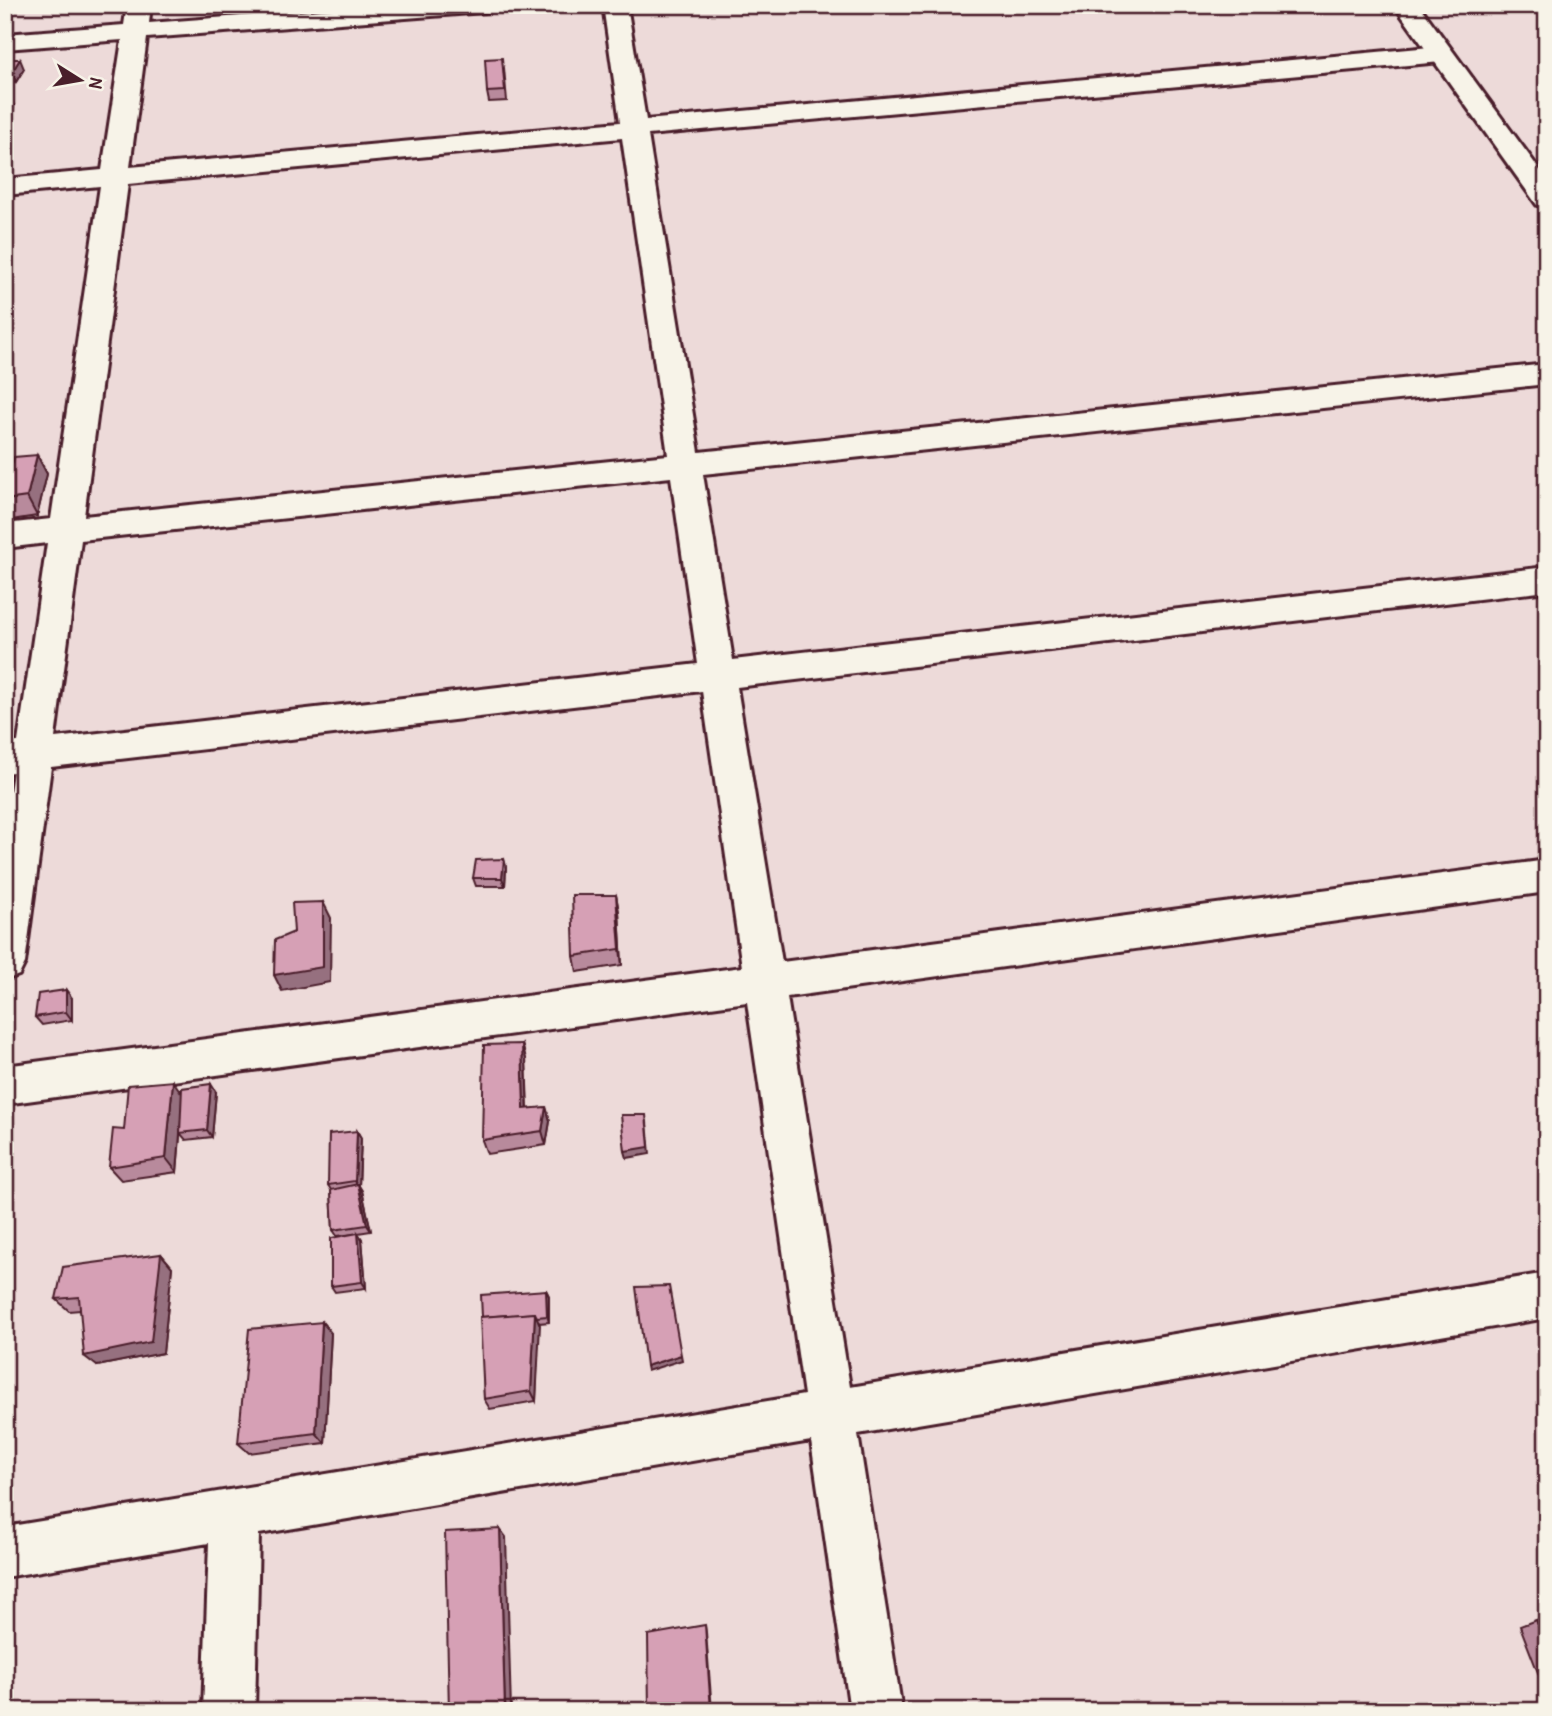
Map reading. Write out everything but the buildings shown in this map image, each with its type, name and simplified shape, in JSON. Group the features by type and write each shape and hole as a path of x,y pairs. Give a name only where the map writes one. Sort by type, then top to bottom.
{"street":[{"path":"5,42 137,19 484,5"},
{"path":"615,5 876,1711"},
{"path":"1406,5 1547,199"},
{"path":"5,963 20,757 66,530 137,19"},
{"path":"5,187 1441,54"},
{"path":"5,536 1547,374"},
{"path":"20,757 1547,579"},
{"path":"5,1084 1547,876"},
{"path":"5,1552 1547,1295"},
{"path":"229,1711 235,1514"}]}
